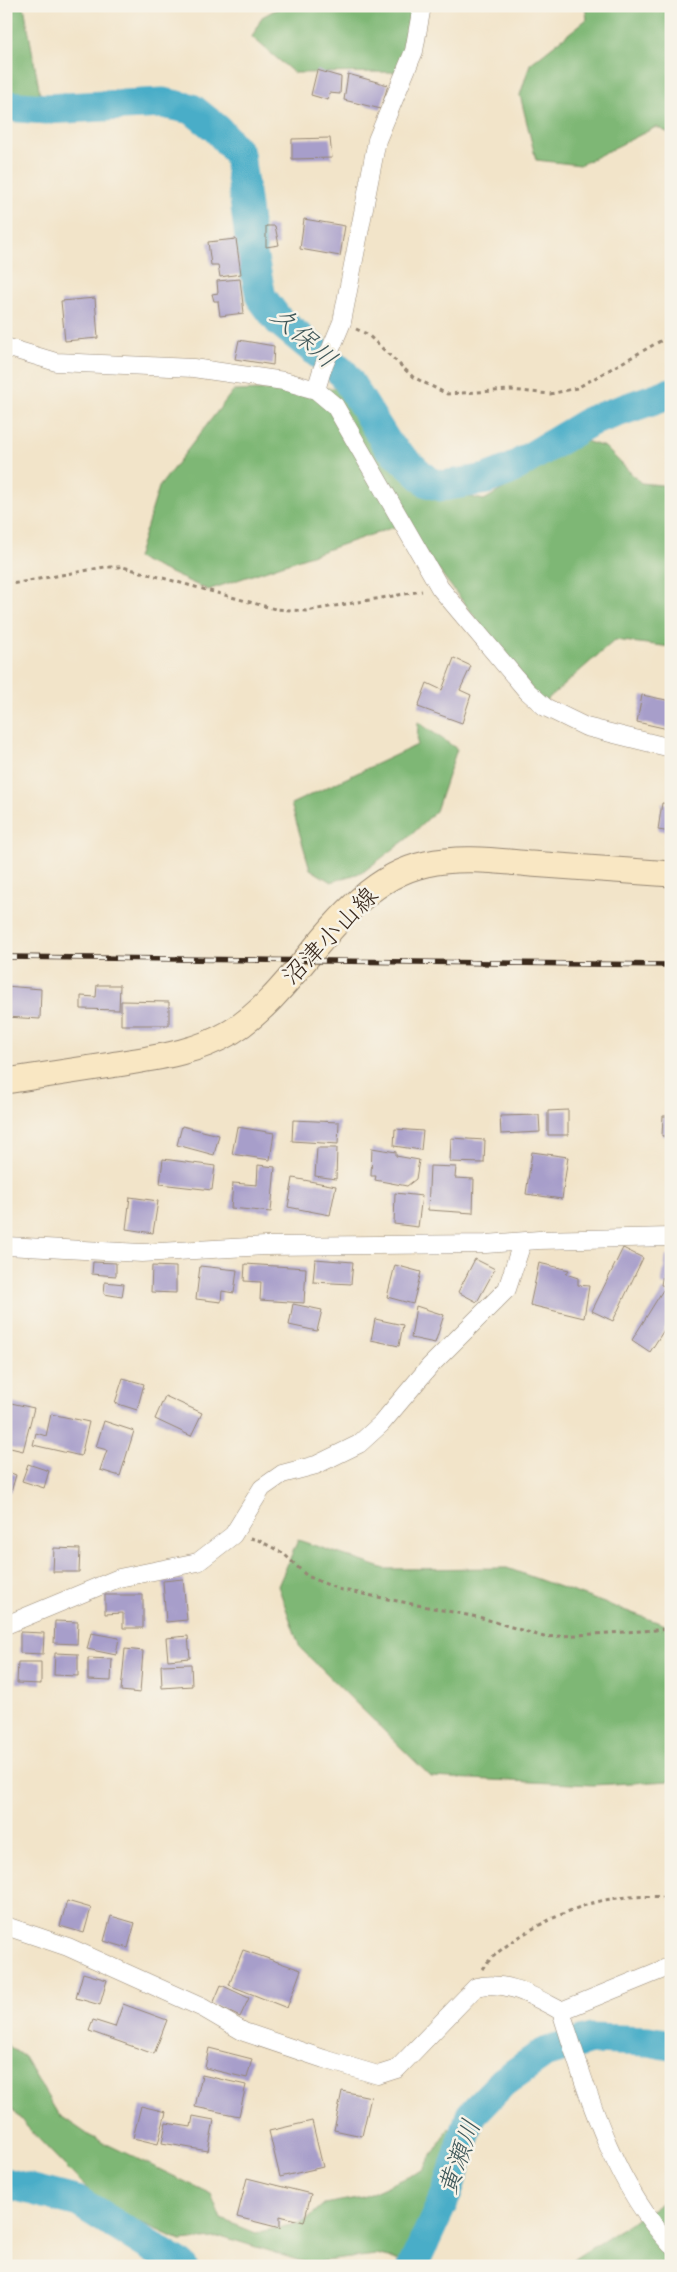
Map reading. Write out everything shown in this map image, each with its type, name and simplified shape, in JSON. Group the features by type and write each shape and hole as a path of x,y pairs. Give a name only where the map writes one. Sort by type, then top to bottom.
{"main road":[{"name":"沼津小山線","path":"6,1081 156,1058 205,1045 231,1032 259,1011 365,897 383,882 425,864 446,861 488,860 671,874"}],"street":[{"path":"317,389 342,322 377,140 414,51 422,6"},
{"path":"6,347 56,362 193,368 284,381 317,389 335,406 440,588 527,691 545,707 586,728 671,748"},
{"path":"6,1246 142,1253 266,1246 522,1243 539,1240 671,1237"},
{"path":"6,1626 120,1578 198,1562 233,1535 262,1488 282,1474 316,1465 359,1444 381,1424 430,1366 507,1289 522,1243"},
{"path":"6,1926 68,1947 203,2008 244,2032 324,2059 378,2074 397,2069 476,1987 492,1983 522,1991 562,2016 612,2158 658,2232 671,2245"},
{"path":"562,2016 671,1966"}],"path":[{"path":"342,322 367,334 413,377 447,394 511,390 550,394 577,388 671,335"},
{"path":"6,585 105,567 123,567 275,609 306,611 440,588"},
{"path":"233,1535 258,1540 282,1553 307,1576 338,1588 482,1618 544,1637 671,1629"},
{"path":"476,1987 478,1975 492,1956 516,1938 570,1912 604,1900 671,1897"}],"green space":[{"path":"6,6 24,6 40,94 16,106 6,104"},
{"path":"282,6 420,6 421,14 396,72 294,73 252,37 262,17"},
{"path":"585,6 671,6 671,134 656,127 580,165 536,160 520,95 530,64 587,19"},
{"path":"339,388 438,490 484,500 585,441 605,447 641,483 671,486 671,647 615,640 542,704 403,524 208,590 137,558 159,487 233,391"},
{"path":"418,722 457,749 436,811 408,838 363,872 331,882 310,869 291,804 417,745"},
{"path":"298,1540 385,1569 507,1568 671,1627 671,1781 592,1785 431,1777 300,1648 278,1586"},
{"path":"6,2044 24,2057 58,2114 90,2136 211,2194 221,2219 256,2233 304,2222 324,2204 363,2197 423,2170 449,2128 464,2140 443,2203 413,2255 398,2260 376,2255 307,2263 224,2237 181,2241 103,2205 28,2128 6,2102"},
{"path":"671,2197 671,2266 563,2266"}],"building":[{"path":"317,70 341,77 340,94 329,93 328,100 311,95"},
{"path":"348,74 388,85 381,109 344,100"},
{"path":"330,138 332,158 292,159 292,139"},
{"path":"304,219 345,226 340,256 300,249"},
{"path":"266,226 275,226 279,245 266,247"},
{"path":"236,239 241,274 220,277 218,265 211,265 208,242"},
{"path":"240,279 244,313 220,316 218,301 214,301 212,294 218,293 217,281"},
{"path":"95,298 98,338 65,341 61,301"},
{"path":"239,340 274,346 273,365 235,359"},
{"path":"454,658 471,666 460,690 471,695 462,723 418,707 427,683 442,690"},
{"path":"642,695 671,701 668,729 637,722"},
{"path":"662,803 671,804 671,832 658,830"},
{"path":"97,985 120,985 119,1010 81,1009 81,996 96,997"},
{"path":"6,986 41,989 40,1019 6,1017"},
{"path":"121,1001 169,1002 169,1025 121,1025"},
{"path":"568,1110 568,1135 548,1135 548,1111"},
{"path":"539,1115 540,1132 501,1134 500,1116"},
{"path":"663,1116 671,1116 671,1136 662,1136"},
{"path":"293,1120 339,1122 338,1144 292,1141"},
{"path":"182,1126 219,1135 214,1155 177,1145"},
{"path":"237,1127 274,1133 270,1160 232,1154"},
{"path":"395,1129 423,1131 421,1150 394,1146"},
{"path":"451,1138 485,1140 484,1163 450,1162"},
{"path":"317,1148 337,1148 336,1179 315,1176"},
{"path":"372,1148 396,1152 396,1156 419,1160 416,1179 407,1186 375,1180 376,1176 371,1176"},
{"path":"532,1152 568,1157 562,1199 526,1194"},
{"path":"163,1159 215,1166 212,1190 160,1184"},
{"path":"258,1165 275,1167 271,1212 231,1208 233,1183 257,1185"},
{"path":"430,1166 456,1167 455,1178 474,1179 473,1213 428,1210"},
{"path":"293,1178 336,1186 330,1215 288,1207"},
{"path":"395,1193 422,1196 418,1227 394,1224"},
{"path":"130,1197 158,1201 153,1233 126,1229"},
{"path":"623,1248 643,1258 613,1321 592,1311"},
{"path":"666,1256 671,1257 671,1287 661,1285"},
{"path":"315,1259 353,1262 351,1284 313,1282"},
{"path":"475,1259 495,1269 477,1302 458,1292"},
{"path":"93,1262 116,1263 116,1276 92,1274"},
{"path":"539,1263 569,1270 566,1274 578,1278 578,1285 589,1286 584,1318 530,1305"},
{"path":"245,1264 306,1268 304,1303 260,1300 261,1282 244,1281"},
{"path":"395,1265 421,1272 413,1304 387,1297"},
{"path":"152,1266 176,1267 176,1293 151,1292"},
{"path":"200,1266 237,1270 234,1293 222,1291 221,1302 196,1299"},
{"path":"105,1282 124,1284 122,1297 104,1294"},
{"path":"663,1290 671,1294 671,1319 650,1352 632,1340"},
{"path":"293,1304 322,1310 317,1331 289,1325"},
{"path":"416,1306 444,1315 435,1343 411,1338"},
{"path":"375,1319 403,1325 399,1346 371,1340"},
{"path":"123,1378 144,1384 137,1410 115,1403"},
{"path":"165,1396 202,1413 191,1436 155,1419"},
{"path":"11,1403 34,1408 23,1451 6,1447 6,1423"},
{"path":"51,1414 89,1422 81,1456 33,1445 36,1433 46,1436"},
{"path":"104,1421 134,1431 120,1476 100,1470 107,1450 96,1447"},
{"path":"28,1464 49,1471 44,1488 22,1481"},
{"path":"6,1471 16,1475 11,1492 6,1491"},
{"path":"54,1548 80,1549 79,1572 53,1572"},
{"path":"183,1579 187,1620 166,1622 163,1581"},
{"path":"105,1595 143,1595 143,1628 123,1628 123,1613 105,1614"},
{"path":"55,1621 78,1622 77,1644 54,1643"},
{"path":"20,1632 44,1633 43,1654 20,1653"},
{"path":"91,1633 119,1638 116,1655 87,1649"},
{"path":"188,1636 190,1658 168,1660 166,1638"},
{"path":"125,1649 143,1651 140,1693 121,1691"},
{"path":"55,1653 78,1654 78,1676 54,1675"},
{"path":"88,1658 112,1659 111,1681 88,1680"},
{"path":"18,1662 41,1662 41,1684 17,1683"},
{"path":"191,1664 192,1686 162,1688 161,1665"},
{"path":"67,1901 91,1908 84,1933 60,1926"},
{"path":"111,1916 135,1923 128,1948 104,1941"},
{"path":"243,1950 301,1970 287,2008 229,1985"},
{"path":"83,1973 107,1980 100,2005 76,1998"},
{"path":"221,1985 249,1998 240,2017 213,2004"},
{"path":"123,2004 167,2020 154,2054 89,2031 93,2020 115,2027"},
{"path":"209,2048 252,2059 247,2078 205,2068"},
{"path":"202,2075 246,2085 239,2116 195,2107"},
{"path":"342,2091 371,2097 362,2136 334,2130"},
{"path":"141,2106 166,2112 158,2144 133,2138"},
{"path":"193,2116 214,2120 208,2151 162,2143 166,2123 191,2127"},
{"path":"312,2121 323,2167 280,2177 269,2131"},
{"path":"247,2178 311,2194 304,2222 280,2216 280,2228 237,2217"}],"waterway":[{"name":"久保川","path":"6,106 46,109 163,103 192,109 217,129 239,154 252,254 261,297 279,321 344,374 388,445 428,482 442,486 486,479 509,470 591,421 671,393"},
{"name":"黄瀬川","path":"413,2266 447,2193 471,2115 503,2082 544,2053 591,2039 648,2041 671,2045"},
{"name":"黄瀬川","path":"6,2183 79,2202 182,2266"}],"railway":[{"path":"6,957 671,965"}]}
